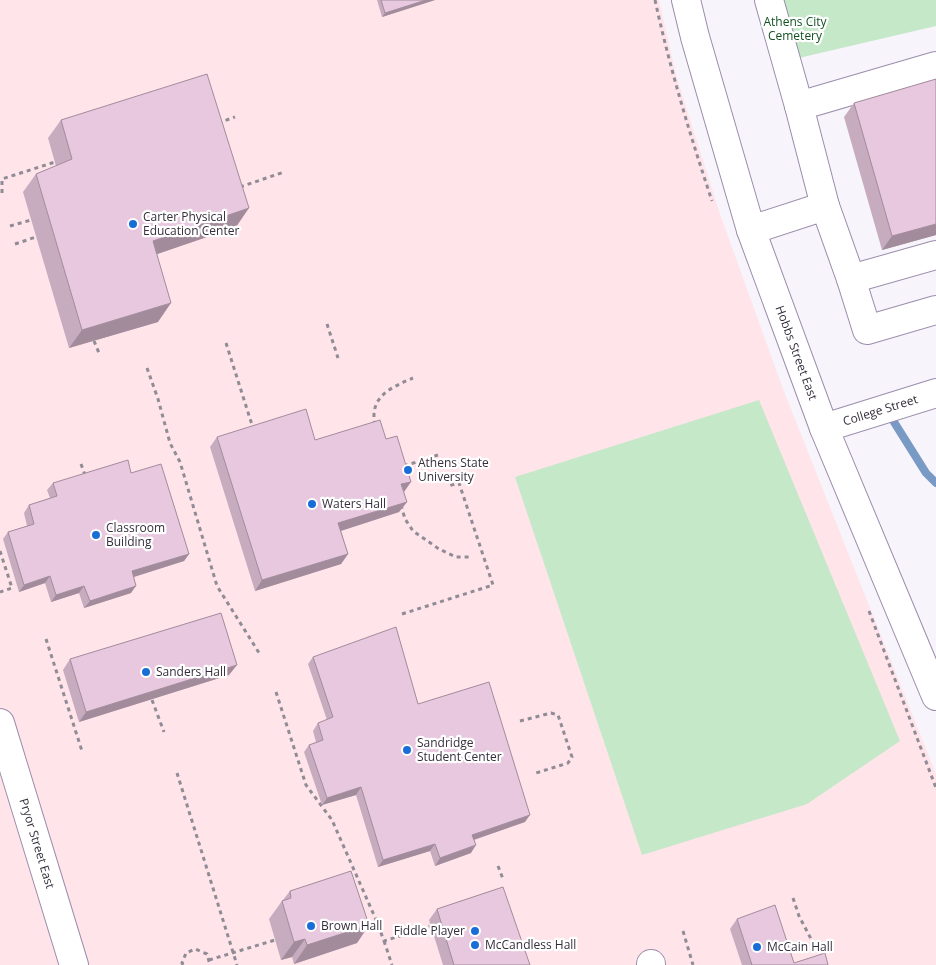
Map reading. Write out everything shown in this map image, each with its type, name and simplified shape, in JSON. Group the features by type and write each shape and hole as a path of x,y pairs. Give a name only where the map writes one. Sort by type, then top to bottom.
{"main road":[{"name":"Hobbs Street East","path":"686,0 694,37 751,230 824,428 936,696"},
{"path":"769,0 825,206 867,330 936,310"},
{"path":"799,106 936,66"},
{"path":"751,230 825,206"},
{"path":"851,279 936,255"},
{"name":"College Street","path":"824,428 936,393"},
{"name":"Pryor Street East","path":"0,722 74,965"}],"path":[{"path":"220,130 218,123 235,118"},
{"path":"2,193 2,179 54,162"},
{"path":"239,187 284,172"},
{"path":"10,226 31,220"},
{"path":"15,244 36,238"},
{"path":"327,324 338,358"},
{"path":"94,341 99,353"},
{"path":"226,343 255,433"},
{"path":"147,368 158,398 170,443 180,462 217,586 262,656"},
{"path":"378,431 374,423 375,408 383,394 413,378"},
{"path":"401,467 438,455"},
{"path":"81,464 86,479"},
{"path":"402,614 493,585 459,483 448,486"},
{"path":"400,502 405,519 413,531 439,550 456,557 469,557"},
{"path":"0,552 7,567 12,588 0,592"},
{"path":"46,639 82,751"},
{"path":"276,692 306,785 332,820 377,922 392,965"},
{"path":"152,700 164,732"},
{"path":"520,721 551,713 558,715 572,757 568,763 536,773"},
{"path":"177,773 237,965"},
{"path":"498,866 503,879"},
{"path":"793,898 799,916 823,965"},
{"path":"384,940 431,926"},
{"path":"683,931 693,965"},
{"path":"208,960 275,940"},
{"path":"182,965 186,953 195,949 207,954 210,965"}],"shaded area":[{"name":"Athens State University","path":"0,0 659,0 676,75 720,214 783,389 936,774 936,965 0,965"}],"green space":[{"name":"Athens City Cemetery","path":"759,0 936,0 936,26 773,64"},
{"path":"759,400 900,741 807,804 642,855 515,477"}],"building":[{"path":"381,0 426,0 385,13"},
{"name":"Carter Physical Education Center","path":"207,74 249,208 153,241 171,303 82,330 36,174 72,159 61,120"},
{"path":"936,79 936,224 892,236 854,103"},
{"name":"Waters Hall","path":"306,409 315,440 380,420 386,439 397,436 411,482 401,484 407,502 338,523 348,554 262,580 217,437"},
{"name":"Classroom Building","path":"128,460 131,473 161,464 189,554 132,571 136,586 90,601 84,586 56,595 50,576 24,585 8,532 34,524 29,505 57,496 53,483"},
{"name":"Sanders Hall","path":"221,613 237,665 86,712 70,659"},
{"name":"Sandridge Student Center","path":"396,627 418,704 489,682 530,815 472,835 476,845 440,858 435,844 383,860 361,787 327,798 309,745 323,740 318,723 333,717 313,657"},
{"path":"351,871 369,925 307,945 305,939 294,942 282,901 291,898 290,891"},
{"name":"McCandless Hall","path":"503,887 530,965 454,965 437,909"},
{"path":"775,905 794,963 825,953 828,965 752,965 737,919"}],"waterway":[{"path":"894,422 926,473 936,483"}],"place":[{"name":"Carter Physical Education Center","path":"133,224"},
{"name":"Athens State University","path":"408,470"},
{"name":"Waters Hall","path":"312,504"},
{"name":"Classroom Building","path":"96,535"},
{"name":"Sanders Hall","path":"146,672"},
{"name":"Sandridge Student Center","path":"407,750"},
{"name":"Brown Hall","path":"311,926"},
{"name":"Fiddle Player","path":"475,931"},
{"name":"McCandless Hall","path":"475,945"},
{"name":"McCain Hall","path":"757,947"}]}
